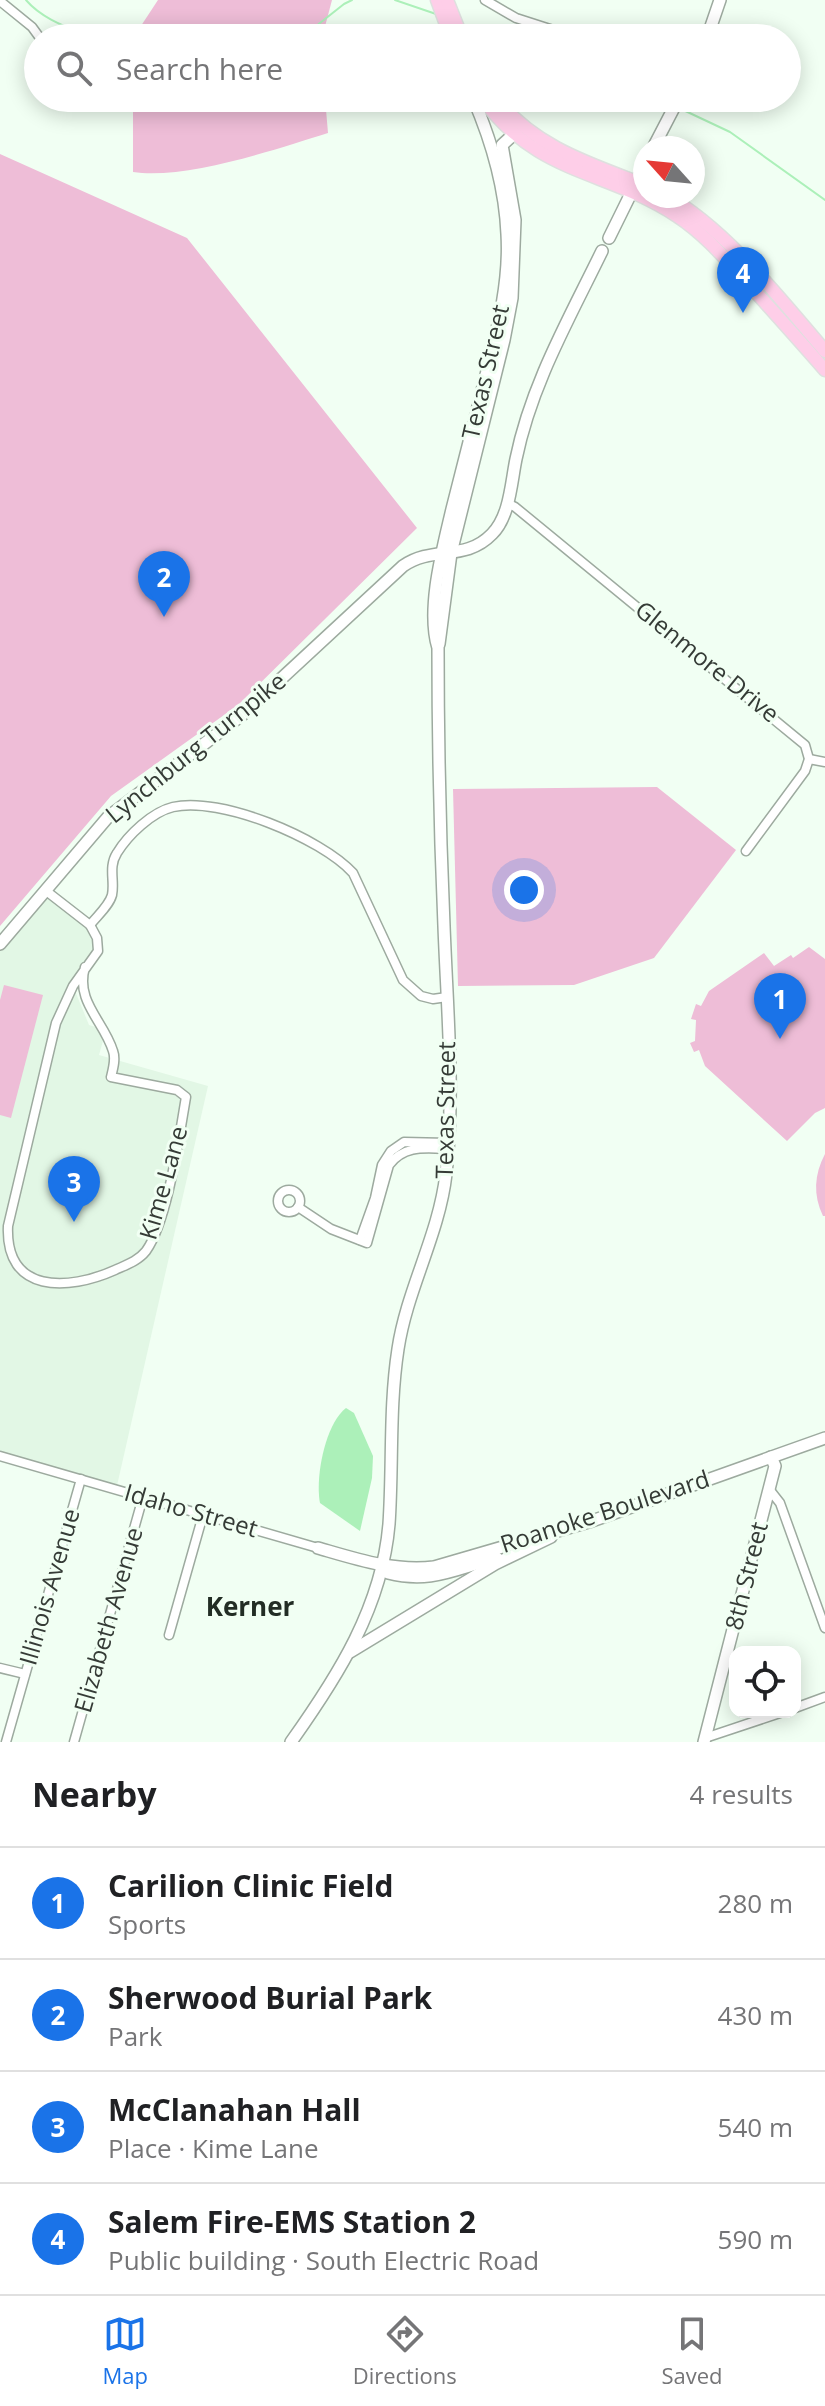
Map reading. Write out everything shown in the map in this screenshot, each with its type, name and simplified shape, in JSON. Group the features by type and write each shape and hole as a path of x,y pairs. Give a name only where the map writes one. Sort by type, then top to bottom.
{"main road":[{"path":"437,0 446,24"},
{"path":"447,0 456,24"},
{"path":"712,24 720,0"},
{"name":"Texas Street","path":"382,1564 389,1525 393,1390 398,1349 406,1312 438,1214 448,1146 438,648 434,628 447,553 496,337 507,271 506,218 497,164 478,112"},
{"path":"494,112 514,134 550,159 633,186"},
{"path":"510,112 550,145 633,185"},
{"path":"659,136 672,112"},
{"name":"Texas Street","path":"447,553 511,307 515,220 502,145 514,134"},
{"path":"609,238 633,194"},
{"path":"666,208 698,232 825,370"},
{"path":"686,208 724,240 825,351"},
{"name":"Lynchburg Turnpike","path":"0,944 122,804 242,715 403,566 420,556 475,545 495,530 507,503 521,437 536,390 602,251"},
{"name":"Roanoke Boulevard","path":"382,1564 434,1567 577,1525 825,1438"},
{"name":"8th Street","path":"704,1740 775,1466 771,1457"},
{"path":"350,1652 515,1553 577,1525"},
{"name":"Idaho Street","path":"318,1548 382,1564"},
{"name":"Roanoke Boulevard","path":"382,1564 388,1573 410,1578 430,1577 515,1553"},
{"path":"291,1742 350,1652 365,1621 382,1564"}],"street":[{"path":"485,0 516,18 535,24"},
{"path":"0,1 28,24"},
{"name":"Glenmore Drive","path":"507,503 801,740 809,759"},
{"path":"746,851 805,771 809,759 825,762"},
{"path":"45,890 90,925 110,901 112,863 138,828 165,809 189,805 213,806 260,820 329,851 353,873 403,980 421,996 433,999 447,997"},
{"name":"Kime Lane","path":"85,967 81,982 84,994 113,1050 111,1077 177,1090 186,1097 169,1185 147,1249 139,1258 106,1274 77,1282 51,1283 32,1278 19,1270 8,1247 8,1226 56,1023 67,997 85,967 98,951 97,938 90,925"},
{"path":"298,1207 331,1229 363,1241 382,1165 391,1151 404,1142 448,1146"},
{"name":"Idaho Street","path":"0,1456 318,1548"},
{"name":"Illinois Avenue","path":"6,1742 81,1479"},
{"path":"769,1489 780,1503 825,1628"},
{"name":"Elizabeth Avenue","path":"74,1742 143,1497"},
{"path":"169,1635 203,1515"},
{"path":"0,1668 25,1674"},
{"path":"801,1706 825,1697"},
{"path":"704,1740 766,1718"}],"shaded area":[{"path":"158,0 332,0 326,24 142,24"},
{"path":"133,112 326,112 328,133 204,167 178,172 133,172"},
{"path":"0,154 187,238 417,528 238,705 111,796 0,926"},
{"path":"657,787 736,850 654,958 574,985 458,986 453,789"},
{"path":"45,890 87,922 98,944 73,986 89,1025 106,1030 99,1055 208,1086 116,1490 0,1456 0,944"},
{"path":"809,947 825,959 825,1108 815,1113 787,1141 705,1066 699,1050 694,1052 690,1043 695,1041 696,1020 691,1019 696,1004 701,1006 709,991 764,953 774,966"},
{"path":"4,985 43,995 11,1118 0,1115 0,1000"},
{"path":"825,1154 825,1216 823,1216 816,1185"},
{"path":"346,1408 354,1413 373,1456 372,1478 360,1531 320,1503 323,1452 332,1426"}],"waterway":[{"path":"26,0 60,24"},
{"path":"319,24 352,0"},
{"path":"395,0 436,14"},
{"path":"688,112 730,132 825,200"}],"place":[{"name":"Salem Fire-EMS Station 2","path":"743,313"},
{"name":"Sherwood Burial Park","path":"164,617"},
{"name":"Carilion Clinic Field","path":"780,1039"},
{"name":"McClanahan Hall","path":"74,1222"}],"district":[{"name":"Kerner","path":"250,1607"}]}
